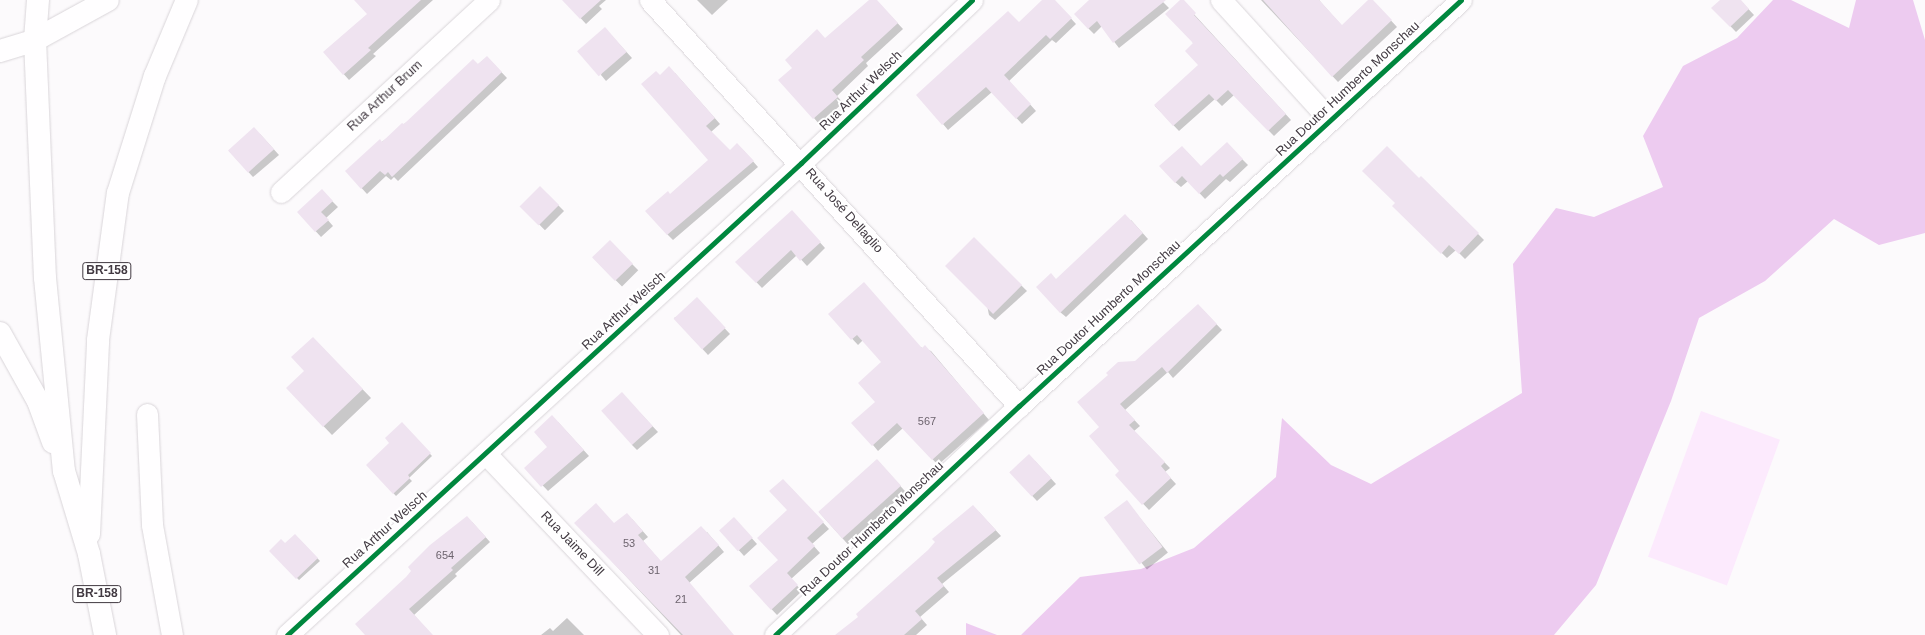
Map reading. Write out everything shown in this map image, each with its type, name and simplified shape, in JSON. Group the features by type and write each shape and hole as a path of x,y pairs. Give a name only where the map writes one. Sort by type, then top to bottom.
{"main road":[{"name":"BR-158","path":"38,0 35,40 45,278 64,471 89,554 106,635"},
{"path":"0,51 35,40 108,0"},
{"name":"BR-158","path":"89,554 98,340 118,192 155,76 187,0"},
{"path":"0,333 38,401 64,471"}],"street":[{"name":"Rua Arthur Brum","path":"281,192 489,0"},
{"name":"Rua José Dellaglio","path":"650,0 801,163 1019,406"},
{"name":"Rua Arthur Welsch","path":"287,635 486,454 801,163 972,0"},
{"path":"1221,0 1330,120"},
{"name":"Rua Doutor Humberto Monschau","path":"775,635 1019,406 1461,0"},
{"path":"147,414 152,525 172,635"},
{"name":"Rua Jaime Dill","path":"486,454 658,635"}],"shaded area":[{"path":"1773,0 1791,0 1849,28 1856,0 1913,0 1925,40 1925,233 1879,245 1834,219 1765,281 1699,318 1671,401 1596,585 1554,635 1021,635 1080,577 1141,569 1194,548 1276,477 1282,418 1331,465 1371,484 1522,393 1513,264 1556,208 1594,217 1663,187 1643,136 1683,66 1737,38"},
{"path":"1701,411 1780,440 1727,585 1648,557"},
{"path":"966,623 997,635 966,635"}],"building":[{"path":"354,0 421,0 368,48 371,50 343,75 323,52 367,14"},
{"path":"562,0 601,0 580,19"},
{"path":"869,0 877,0 898,23 861,57 864,60 832,90 838,97 813,119 778,80 792,68 785,60 817,29 825,38"},
{"path":"1042,0 1055,0 1072,18 1050,39 1046,35 1004,75 1031,104 1016,119 986,87 942,125 916,95 1008,11 1019,22"},
{"path":"1089,0 1166,0 1113,43 1097,21 1088,29 1074,14"},
{"path":"1180,0 1184,0 1196,13 1194,15 1286,114 1268,131 1228,90 1216,101 1209,94 1173,126 1154,105 1198,65 1185,51 1193,43 1165,14"},
{"path":"1263,0 1319,0 1342,25 1368,0 1373,0 1392,20 1332,77"},
{"path":"1720,0 1741,0 1749,9 1730,27 1711,8"},
{"path":"605,27 627,52 599,76 577,51"},
{"path":"487,56 502,72 392,177 388,172 385,175 380,171 361,189 345,171 380,139 382,142 402,123 404,124 473,59 478,64"},
{"path":"669,66 715,118 706,126 730,150 737,143 754,161 667,235 645,211 668,191 670,194 708,160 641,84 656,71 660,75"},
{"path":"254,127 274,149 248,173 228,150"},
{"path":"1227,142 1243,159 1223,177 1220,174 1199,194 1182,176 1175,183 1159,166 1182,146 1201,166"},
{"path":"1387,146 1419,178 1421,176 1479,233 1459,254 1449,245 1441,254 1392,206 1395,203 1362,171"},
{"path":"540,186 559,205 539,226 519,207"},
{"path":"322,189 333,201 321,212 329,220 315,232 297,212"},
{"path":"792,210 821,242 800,261 791,250 756,283 735,262"},
{"path":"1125,214 1143,233 1060,313 1036,287 1051,273 1056,279"},
{"path":"974,237 1022,285 993,314 945,266"},
{"path":"610,240 633,264 615,281 592,257"},
{"path":"864,282 922,348 925,345 984,413 932,460 897,423 872,446 851,423 875,402 858,383 881,362 857,335 851,340 828,314"},
{"path":"697,297 726,328 702,350 674,319"},
{"path":"1198,304 1217,324 1167,373 1162,367 1120,404 1135,420 1129,425 1165,462 1161,466 1171,478 1142,505 1115,475 1119,471 1089,436 1099,427 1077,402 1108,375 1106,373 1118,362 1135,361"},
{"path":"313,337 363,389 323,427 286,388 304,371 291,357"},
{"path":"622,392 653,426 632,445 601,411"},
{"path":"552,415 584,450 541,487 524,468 547,447 534,432"},
{"path":"402,422 431,453 408,475 410,478 393,494 366,465 389,443 385,438"},
{"path":"1029,454 1052,478 1032,497 1009,472"},
{"path":"877,459 901,486 842,539 818,512"},
{"path":"783,479 824,522 807,538 815,546 787,573 798,585 771,610 749,586 778,560 757,538 787,510 769,491"},
{"path":"1127,500 1163,547 1139,565 1104,517"},
{"path":"596,503 614,523 627,513 643,531 638,535 661,561 701,526 719,545 685,577 734,635 683,635 574,523"},
{"path":"973,505 996,530 937,578 944,586 915,611 922,619 904,635 835,635 858,617 856,614 928,550 935,542 932,539"},
{"path":"467,516 486,537 451,568 453,570 409,609 433,635 365,635 355,624 406,577 411,571 408,567 430,545"},
{"path":"734,517 753,538 738,551 719,530"},
{"path":"295,534 318,558 296,579 269,551 281,539 285,543"}],"cycle path":[{"path":"287,635 801,163 972,0"},
{"path":"775,635 1019,406 1461,0"}]}
